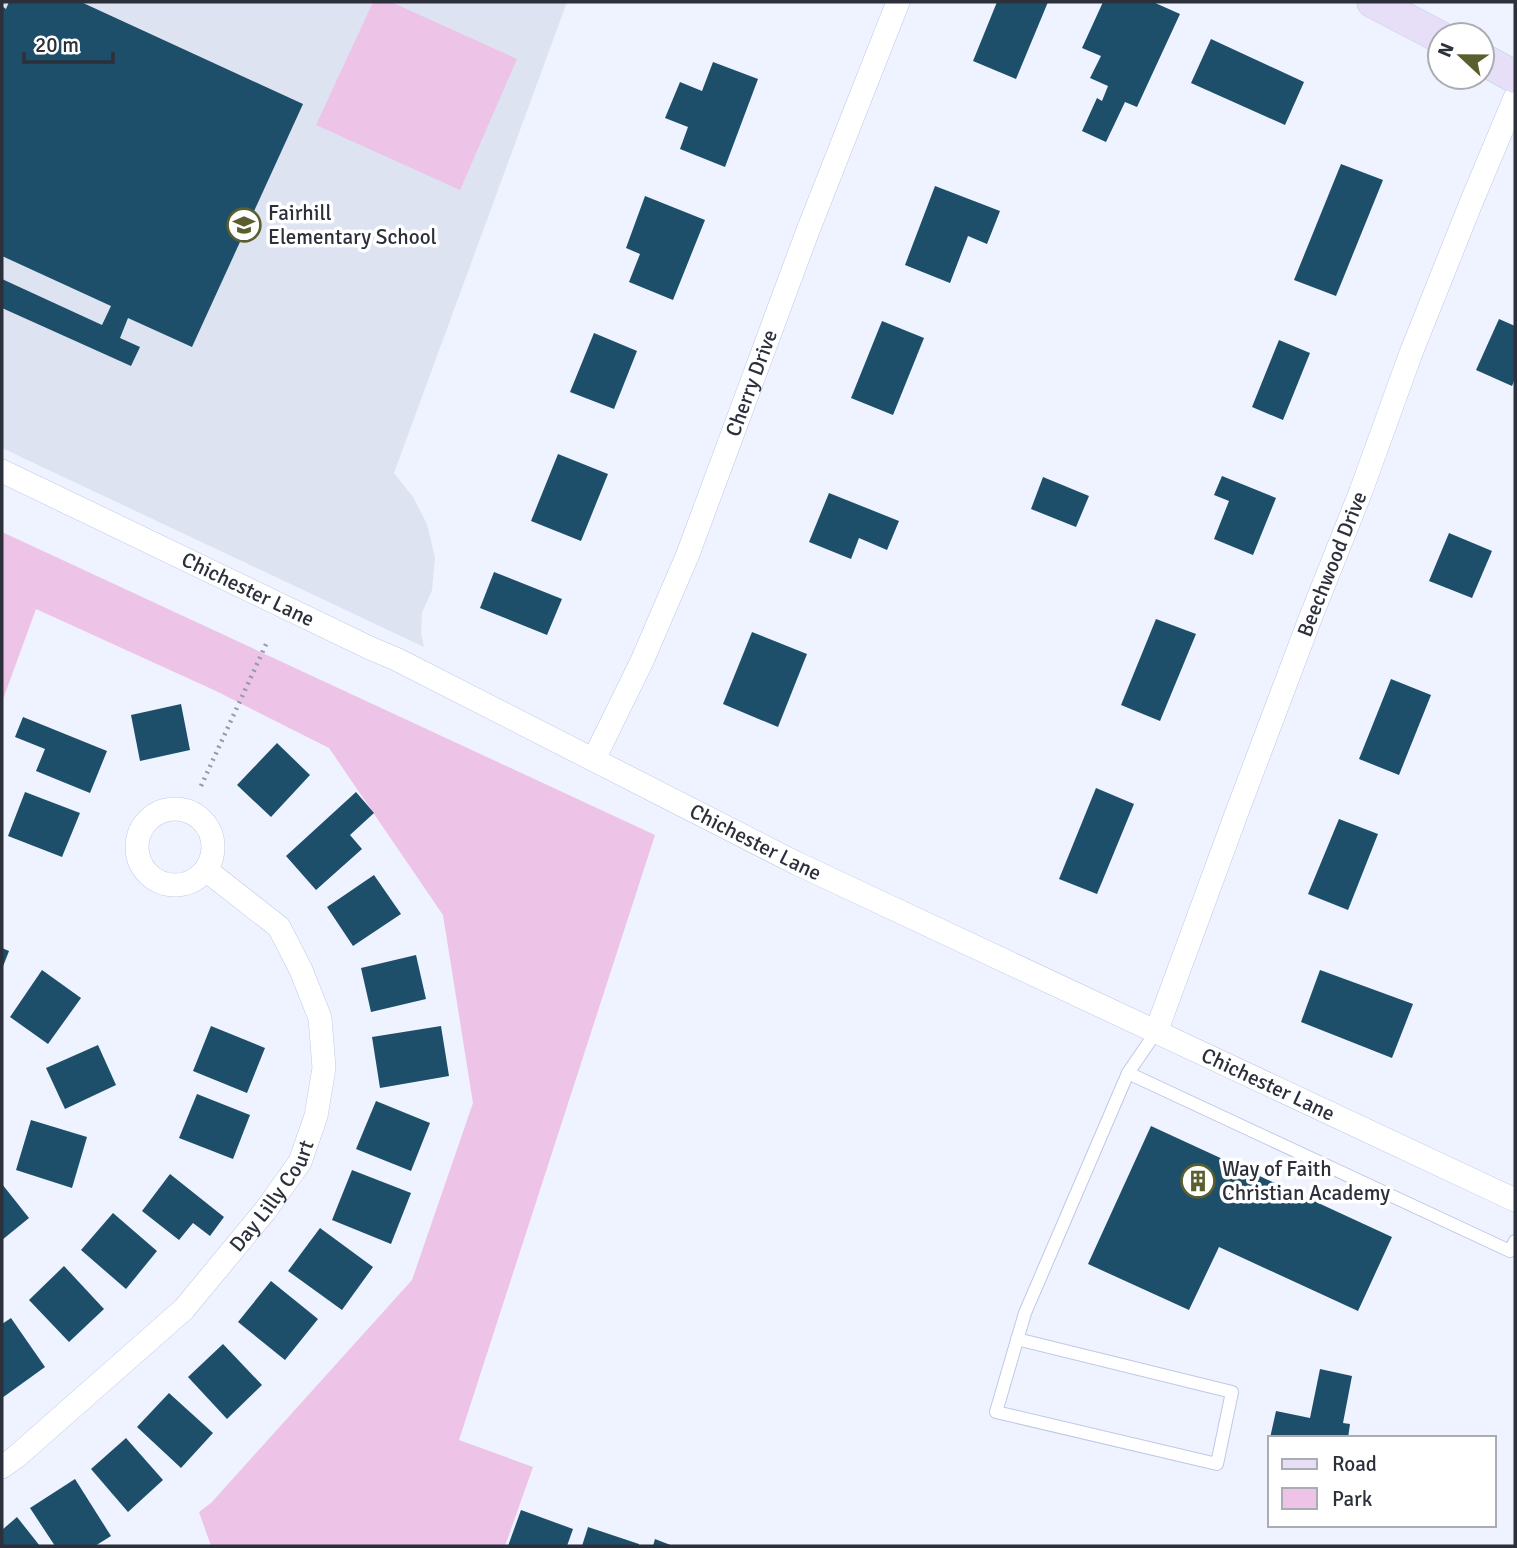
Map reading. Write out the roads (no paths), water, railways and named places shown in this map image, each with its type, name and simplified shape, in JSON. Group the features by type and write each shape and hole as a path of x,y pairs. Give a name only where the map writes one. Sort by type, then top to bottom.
{"main road":[{"path":"1373,2 1426,30"},
{"path":"1496,67 1514,78"}],"street":[{"name":"Cherry Drive","path":"594,759 642,661 688,554 807,233 898,2"},
{"name":"Beechwood Drive","path":"1156,1032 1411,353 1471,203 1514,78"},
{"name":"Chichester Lane","path":"2,471 396,659 796,863 1515,1200"},
{"name":"Day Lilly Court","path":"2,1467 184,1309 265,1212 300,1162 316,1116 324,1068 320,1018 301,970 279,927 206,870"}],"lane":[{"path":"1017,1339 1232,1392 1217,1464 996,1412 1017,1339 1025,1313 1128,1073 1156,1032"},
{"path":"1128,1073 1510,1251 1515,1241"}],"place":[{"name":"Fairhill Elementary School","path":"244,225"},
{"name":"Way of Faith Christian Academy","path":"1198,1181"}]}
